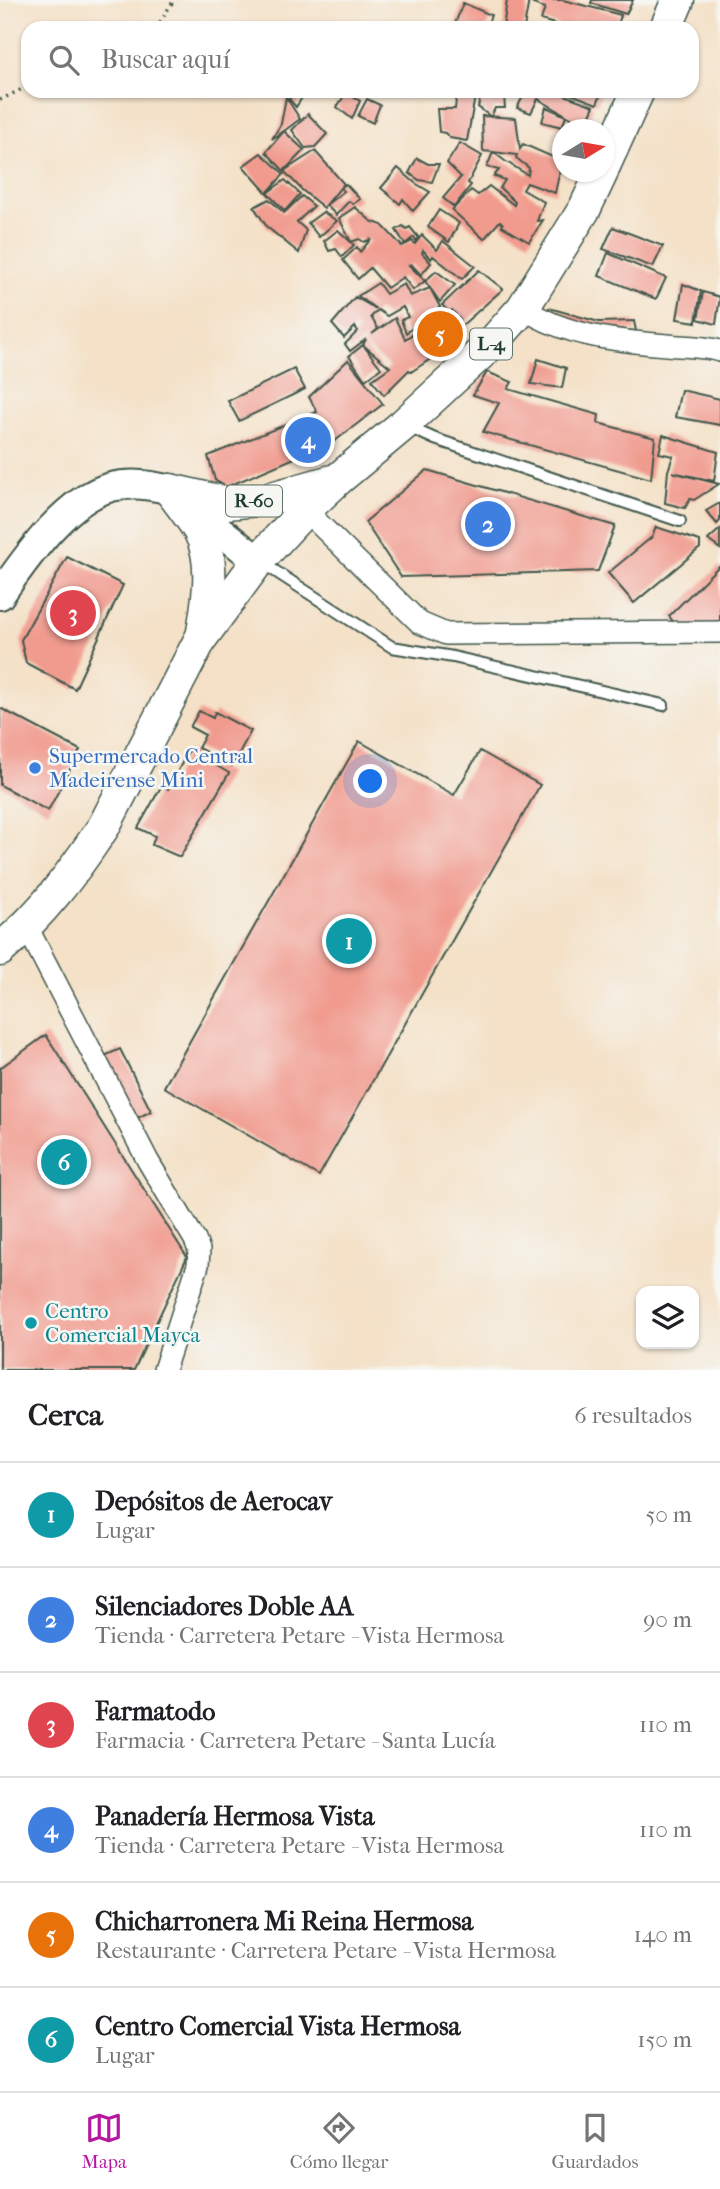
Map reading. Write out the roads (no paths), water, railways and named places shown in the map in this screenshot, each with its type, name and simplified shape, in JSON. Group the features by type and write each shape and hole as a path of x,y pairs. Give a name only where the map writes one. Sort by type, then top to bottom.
{"main road":[{"path":"669,21 678,0"},
{"path":"615,142 635,98"},
{"name":"L-4","path":"0,950 27,927 69,878 104,826 201,638 258,561 305,510 403,425 492,342 523,308 585,208 597,182"},
{"name":"R-60","path":"170,490 227,503 268,499 337,480"},
{"path":"170,490 200,532 206,548 209,584 201,638"}],"street":[{"path":"523,308 542,321 566,330 607,338 720,351"},
{"name":"R-60","path":"0,595 52,528 75,506 112,486 135,484 170,490 258,561"},
{"path":"305,510 420,623 446,634 720,632"},
{"path":"27,927 148,1161 199,1250 198,1265 164,1370"}],"lane":[{"path":"403,425 435,439 680,522"},
{"path":"258,561 393,647 453,657 663,705"}],"place":[{"name":"Chicharronera Mi Reina Hermosa","path":"440,334"},
{"name":"Panadería Hermosa Vista","path":"308,440"},
{"name":"Silenciadores Doble AA","path":"488,524"},
{"name":"Farmatodo","path":"73,613"},
{"name":"Supermercado Central Madeirense Mini","path":"35,768"},
{"name":"Depósitos de Aerocav","path":"349,941"},
{"name":"Centro Comercial Vista Hermosa","path":"64,1162"},
{"name":"Centro Comercial Mayca","path":"31,1323"}]}
